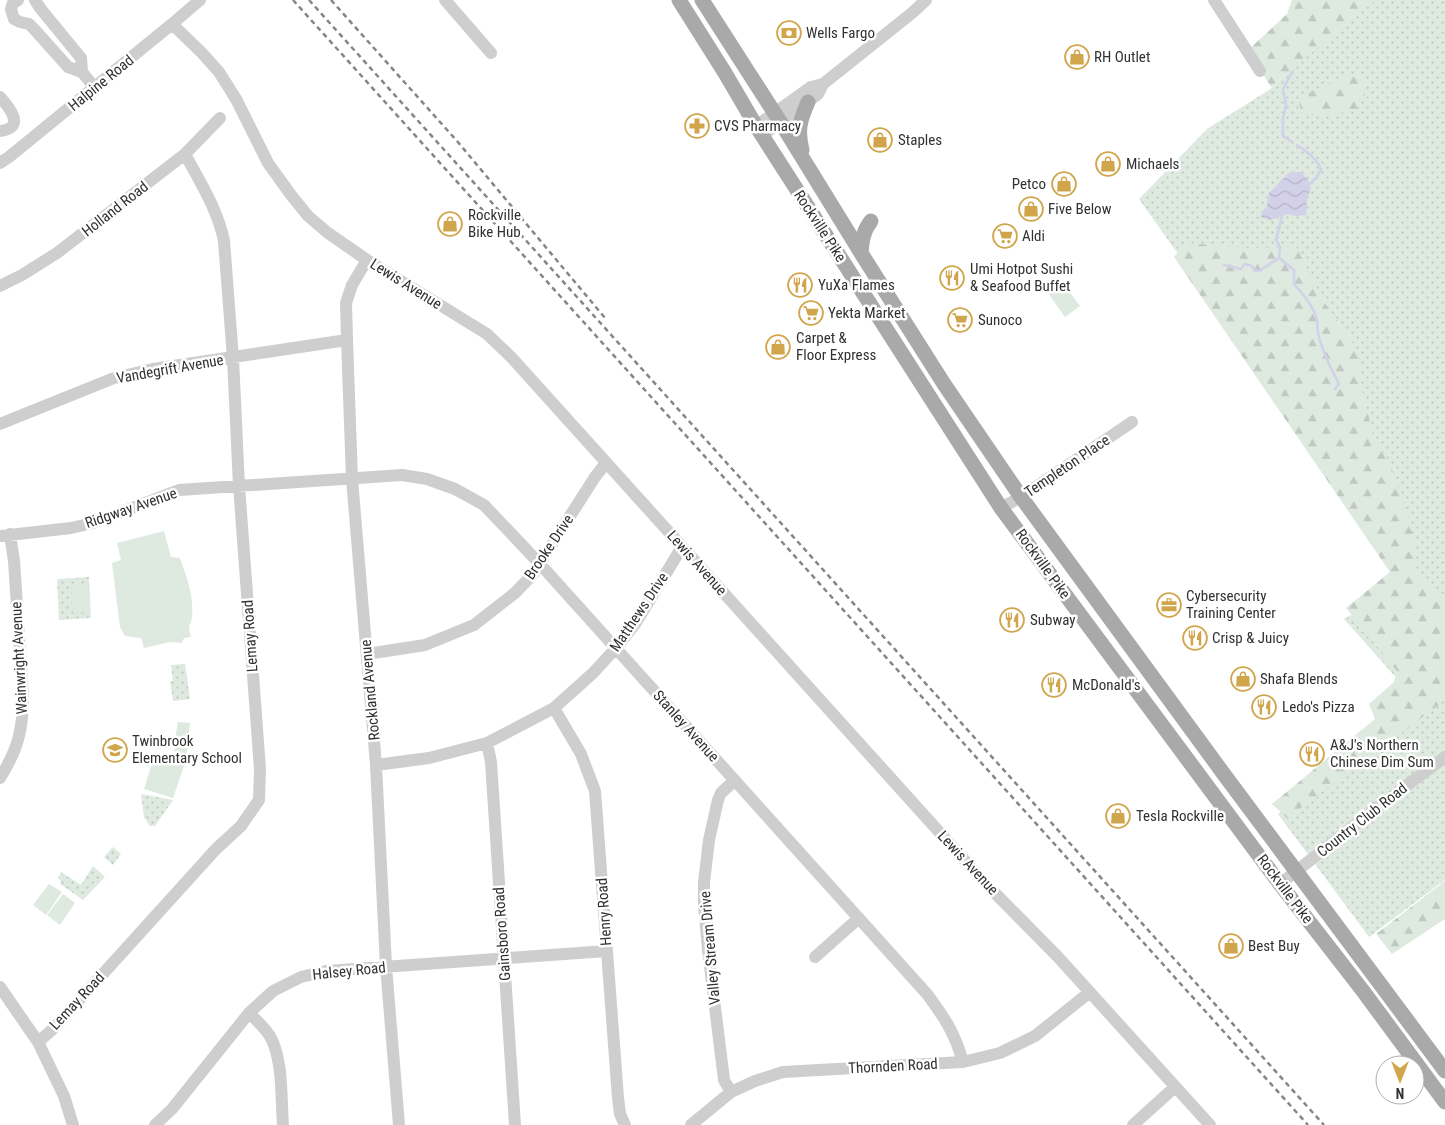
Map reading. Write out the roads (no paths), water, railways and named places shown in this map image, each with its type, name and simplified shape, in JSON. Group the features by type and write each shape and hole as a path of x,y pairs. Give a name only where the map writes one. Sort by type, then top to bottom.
{"main road":[{"name":"Rockville Pike","path":"680,0 759,130 1001,508 1280,884 1363,991 1445,1102"},
{"name":"Rockville Pike","path":"702,0 944,384 1021,497 1445,1071"},
{"path":"803,159 799,125 808,102"},
{"path":"840,218 871,221 863,234 861,253"},
{"path":"1363,991 1377,980"}],"street":[{"path":"18,0 13,3 14,19 28,24 36,30 68,67 82,72 95,88"},
{"path":"35,0 81,58 82,72"},
{"name":"Halpine Road","path":"0,163 95,88 200,0"},
{"path":"446,0 491,53"},
{"path":"778,118 811,87 823,84 926,0"},
{"path":"1214,0 1260,71"},
{"name":"Lewis Avenue","path":"172,24 219,72 236,99 268,163 291,196 308,216 328,233 368,260 487,334 512,358 988,885 1058,957 1210,1125"},
{"path":"759,130 808,102 818,94 823,84"},
{"path":"0,96 14,116 14,123 5,130 22,147"},
{"name":"Holland Road","path":"0,286 57,254 185,154 220,118"},
{"name":"Lemay Road","path":"38,1042 53,1028 216,849 241,826 259,800 260,768 239,486 233,358 224,241 221,225 203,186 185,154"},
{"name":"Rockland Avenue","path":"368,260 352,285 346,303 347,340 352,478 376,765 386,966 399,1125"},
{"name":"Vandegrift Avenue","path":"0,424 114,378 154,369 347,340"},
{"name":"Templeton Place","path":"1001,508 1021,497 1132,422"},
{"name":"Brooke Drive","path":"366,654 425,645 474,625 515,593 540,564 595,477 606,463"},
{"name":"Stanley Avenue","path":"352,478 402,476 427,479 455,489 484,505 540,564 927,994 947,1022 958,1044 963,1062"},
{"name":"Ridgway Avenue","path":"5,535 71,528 93,523 179,490 352,478"},
{"name":"Wainwright Avenue","path":"0,778 10,762 20,737 23,717 15,578 5,535"},
{"name":"Matthews Drive","path":"376,765 429,758 487,743 554,708 593,673 616,648 635,624 682,547"},
{"name":"Henry Road","path":"554,708 581,754 595,791 618,1098 620,1114 625,1125"},
{"name":"Gainsboro Road","path":"487,743 491,762 515,1125"},
{"name":"Country Club Road","path":"1280,884 1445,757"},
{"name":"Valley Stream Drive","path":"730,1092 724,1080 708,950 704,882 709,840 718,800 721,794 735,780"},
{"path":"815,957 859,918"},
{"name":"Halsey Road","path":"155,1125 172,1109 249,1013 272,991 301,977 326,970 607,950"},
{"path":"0,987 38,1042 64,1096 73,1125"},
{"name":"Thornden Road","path":"691,1125 730,1092 783,1072 963,1062 1000,1053 1035,1036 1090,992"},
{"path":"249,1013 263,1027 272,1040 279,1062 283,1125"},
{"path":"1133,1125 1176,1087"}],"water":[{"path":"1301,172 1308,180 1311,189 1307,198 1306,215 1295,216 1288,214 1270,220 1261,217 1262,212 1267,206 1269,193 1289,173"}],"waterway":[{"path":"1291,141 1283,136 1283,119 1286,105 1283,89 1292,72"},
{"path":"1297,145 1314,159 1321,170 1307,187"},
{"path":"1224,265 1241,269 1245,264 1259,271 1279,258 1280,247 1276,240 1283,212"},
{"path":"1279,258 1294,270 1294,284 1312,308 1317,319 1318,334 1323,349 1339,384 1335,389"}],"railway":[{"path":"293,0 1308,1125"},
{"path":"309,0 1324,1125"},
{"path":"331,0 457,141 605,318"}],"place":[{"name":"Wells Fargo","path":"789,33"},
{"name":"RH Outlet","path":"1077,57"},
{"name":"CVS Pharmacy","path":"697,126"},
{"name":"Staples","path":"880,140"},
{"name":"Michaels","path":"1108,164"},
{"name":"Petco","path":"1064,184"},
{"name":"Five Below","path":"1031,209"},
{"name":"Rockville Bike Hub","path":"450,224"},
{"name":"Aldi","path":"1005,236"},
{"name":"Umi Hotpot Sushi & Seafood Buffet","path":"952,278"},
{"name":"YuXa Flames","path":"800,285"},
{"name":"Yekta Market","path":"811,313"},
{"name":"Sunoco","path":"960,320"},
{"name":"Carpet & Floor Express","path":"778,347"},
{"name":"Cybersecurity Training Center","path":"1169,605"},
{"name":"Subway","path":"1012,620"},
{"name":"Crisp & Juicy","path":"1195,638"},
{"name":"Shafa Blends","path":"1243,679"},
{"name":"McDonald's","path":"1054,685"},
{"name":"Ledo's Pizza","path":"1264,707"},
{"name":"Twinbrook Elementary School","path":"115,750"},
{"name":"A&J's Northern Chinese Dim Sum","path":"1312,754"},
{"name":"Tesla Rockville","path":"1118,816"},
{"name":"Best Buy","path":"1231,946"}]}
